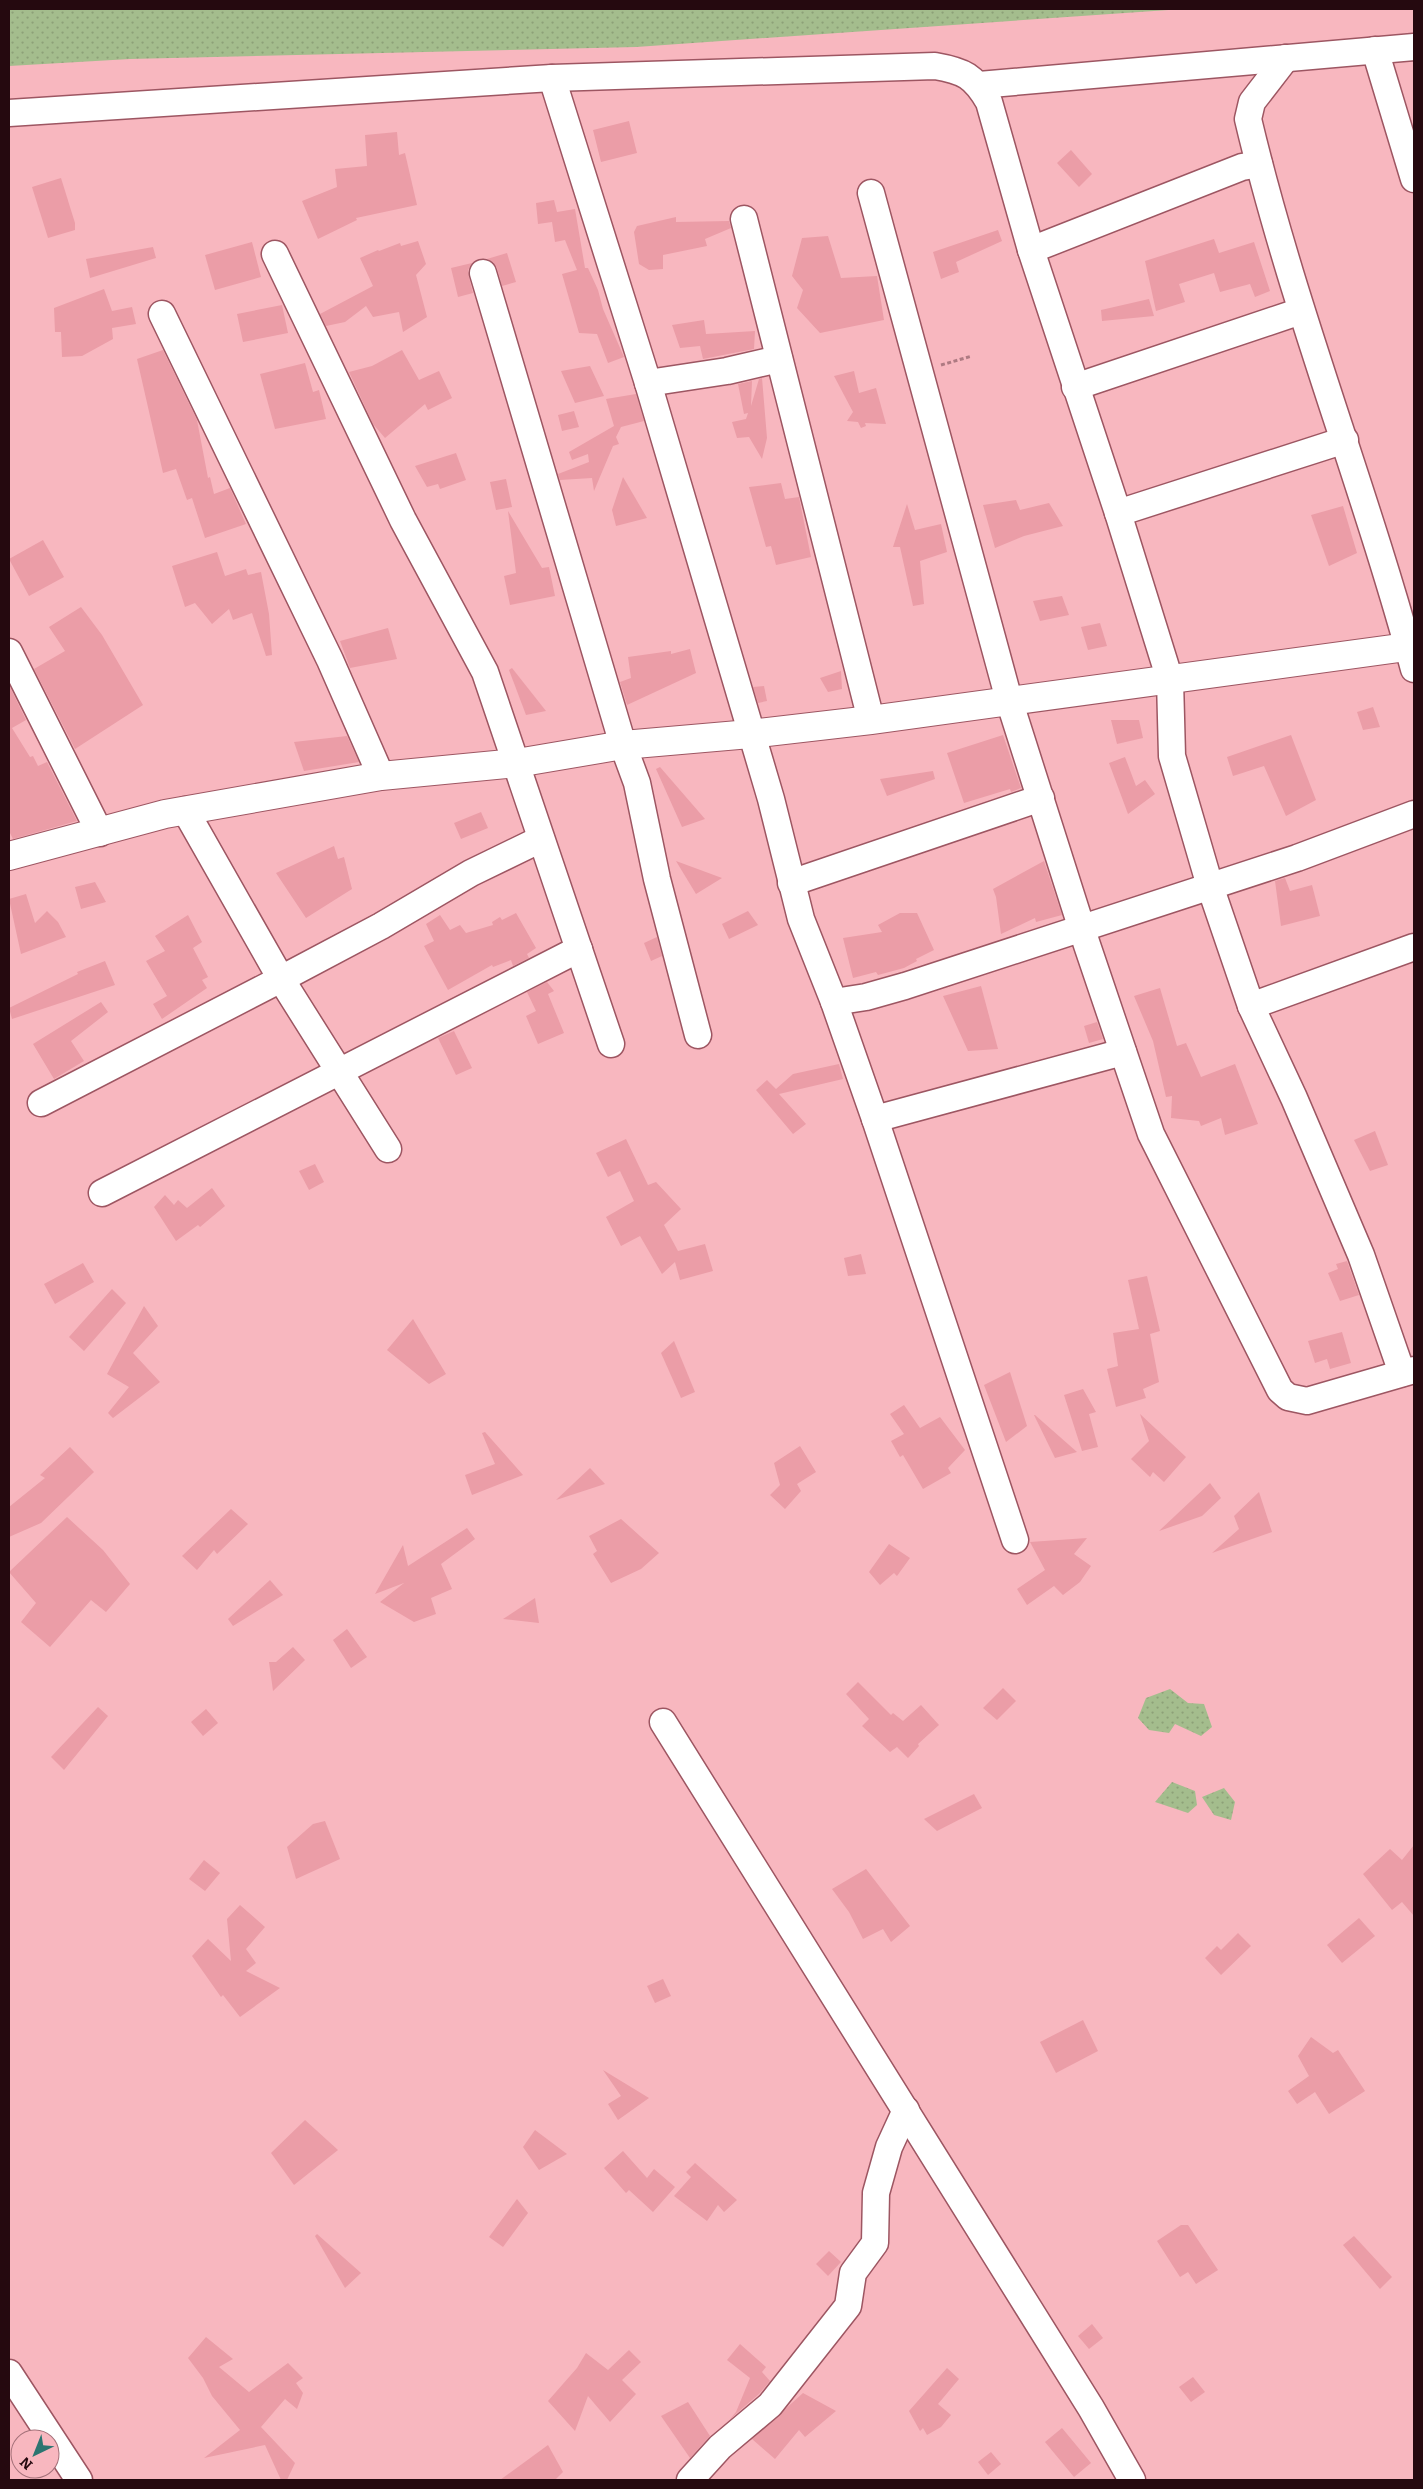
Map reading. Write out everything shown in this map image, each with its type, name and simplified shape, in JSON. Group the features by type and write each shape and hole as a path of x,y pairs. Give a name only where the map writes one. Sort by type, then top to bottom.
{"street":[{"path":"979,85 1414,47"},
{"path":"1375,50 1414,179"},
{"path":"9,856 185,810 381,776 517,763 623,745 750,734 871,720 1009,700 1170,680 1412,654 1345,440 1301,311 1258,164 1248,119 1252,102 1286,58"},
{"path":"9,113 552,78 935,66 960,70 979,85 988,102 1031,250 1118,513 1170,680 1172,756 1210,886 1251,1006 1361,1255 1408,1371 1307,1400 1288,1397 1280,1390 1151,1134 1082,928 1009,700 871,193"},
{"path":"552,78 648,383 750,734 771,799 801,919 834,1002 876,1118 1015,1540"},
{"path":"1031,250 1242,168 1258,164"},
{"path":"744,219 871,720"},
{"path":"275,254 403,520 485,672 611,1044"},
{"path":"482,274 623,745 637,783 657,879 698,1035"},
{"path":"1075,387 1301,311"},
{"path":"162,314 330,660 381,776"},
{"path":"648,383 727,371 779,359"},
{"path":"1118,513 1345,440"},
{"path":"9,652 100,833"},
{"path":"792,884 1041,798"},
{"path":"185,810 281,979 388,1149"},
{"path":"834,1002 866,997 905,986 1297,858 1414,814"},
{"path":"41,1103 381,926 471,873 541,839"},
{"path":"1251,1006 1414,946"},
{"path":"102,1193 579,950"},
{"path":"876,1118 1123,1052"},
{"path":"663,1722 1091,2408 1132,2480"},
{"path":"690,2480 720,2447 770,2405 848,2306 851,2297 853,2273 874,2243 876,2193 889,2147 906,2110"},
{"path":"9,2373 78,2480"}],"path":[{"path":"919,372 972,356"}],"green space":[{"path":"9,9 1183,9 636,47 130,59 9,66"},
{"path":"1170,1689 1188,1703 1204,1704 1212,1727 1201,1736 1175,1724 1169,1733 1149,1730 1138,1718 1146,1698"},
{"path":"1172,1782 1195,1791 1197,1805 1188,1813 1155,1802"},
{"path":"1224,1788 1235,1802 1231,1820 1214,1815 1202,1797"}],"building":[{"path":"629,121 637,153 601,162 593,130"},
{"path":"397,132 399,155 405,153 417,205 356,218 357,220 318,239 302,201 337,187 335,169 367,166 365,135"},
{"path":"1071,150 1092,174 1079,187 1057,163"},
{"path":"61,178 75,223 75,230 48,238 32,187"},
{"path":"554,200 557,212 575,209 585,268 588,268 598,290 603,309 624,357 608,363 597,334 579,333 562,274 577,270 565,240 555,242 552,222 538,224 536,203"},
{"path":"676,217 676,222 729,221 731,228 705,239 707,246 663,255 663,269 649,270 639,264 634,232 637,226"},
{"path":"998,230 1002,241 956,262 959,272 941,279 933,252"},
{"path":"828,236 841,278 877,276 884,320 820,333 797,308 803,290 792,276 802,238"},
{"path":"1214,239 1219,253 1254,242 1270,291 1255,297 1250,284 1220,292 1214,273 1179,284 1185,302 1156,311 1145,261"},
{"path":"418,241 426,264 416,275 427,317 403,332 399,312 373,317 366,306 345,322 326,326 320,314 373,286 360,258 400,243 401,246"},
{"path":"252,242 261,277 215,290 205,255"},
{"path":"153,247 156,258 90,278 86,259"},
{"path":"507,253 516,282 502,286 497,268 493,262 487,259"},
{"path":"472,263 468,270 473,293 458,297 451,268"},
{"path":"104,289 112,311 132,307 136,324 112,328 113,339 82,356 62,357 61,332 55,332 54,308"},
{"path":"1149,299 1154,316 1102,321 1101,310"},
{"path":"282,305 288,333 243,342 237,314"},
{"path":"704,320 706,334 755,331 754,349 703,359 700,346 680,348 672,325"},
{"path":"163,350 197,420 208,478 210,477 214,494 230,488 246,524 205,538 192,498 187,500 176,469 163,473 137,359"},
{"path":"402,350 419,380 439,371 452,398 428,410 425,404 385,438 373,424 349,372 372,366"},
{"path":"305,363 313,392 319,390 326,419 275,429 260,374"},
{"path":"590,366 604,396 575,403 561,371"},
{"path":"854,371 859,393 876,388 886,424 865,423 866,426 861,428 858,422 847,421 853,412 834,376"},
{"path":"762,378 767,438 762,459 749,437 737,438 732,422 746,419 748,413 744,414 738,384 752,381 751,406 759,379"},
{"path":"636,394 644,421 621,427 616,437 619,444 613,446 594,491 592,478 560,480 558,474 589,462 588,454 572,460 569,452 614,426 606,399"},
{"path":"574,411 579,427 562,431 558,415"},
{"path":"456,453 466,480 440,489 438,484 427,487 415,466"},
{"path":"623,477 647,518 616,526 612,510"},
{"path":"506,479 512,507 496,510 490,482"},
{"path":"781,483 785,499 799,497 811,557 776,565 771,546 766,547 749,487"},
{"path":"1016,500 1020,510 1049,503 1063,526 1024,536 995,548 983,505"},
{"path":"907,504 915,530 941,524 947,552 920,561 924,604 913,606 900,547 893,547"},
{"path":"1343,506 1357,553 1329,566 1311,515"},
{"path":"508,511 542,568 549,567 555,596 510,605 504,576 516,573"},
{"path":"43,540 64,577 29,596 9,559"},
{"path":"217,552 225,576 246,569 248,575 261,572 269,614 272,655 266,656 252,613 233,620 229,609 212,624 195,603 185,607 172,566"},
{"path":"1062,596 1069,615 1040,621 1033,601"},
{"path":"81,607 102,635 143,705 75,749 34,669 65,651 49,627"},
{"path":"1100,623 1107,646 1088,650 1081,627"},
{"path":"388,628 397,659 350,668 340,641"},
{"path":"690,649 696,673 627,705 620,682 631,678 628,657 671,651 671,654"},
{"path":"512,668 546,711 526,715 509,670"},
{"path":"841,671 842,689 828,692 820,678"},
{"path":"9,685 26,720 12,728 30,757 33,756 38,766 47,762 77,821 13,839 9,831"},
{"path":"764,686 767,701 758,703 753,687"},
{"path":"1373,707 1380,727 1363,730 1357,712"},
{"path":"1111,720 1139,720 1143,738 1117,744"},
{"path":"1003,735 1021,788 1011,792 1010,789 964,803 947,753"},
{"path":"1291,735 1316,800 1286,816 1264,766 1233,776 1227,757"},
{"path":"347,736 359,762 304,771 294,742"},
{"path":"1125,757 1136,786 1145,780 1155,794 1128,814 1109,763"},
{"path":"660,767 705,819 682,827 656,769"},
{"path":"933,771 935,779 887,796 880,779"},
{"path":"481,812 488,828 461,839 454,823"},
{"path":"334,846 338,859 344,857 352,889 306,918 276,873"},
{"path":"676,861 722,878 696,894"},
{"path":"1044,861 1062,915 1036,922 1035,918 1001,934 996,897 993,889"},
{"path":"1285,878 1290,891 1312,885 1320,916 1281,926 1275,881"},
{"path":"95,882 106,902 81,909 75,887"},
{"path":"26,894 35,923 47,911 58,922 66,937 21,954 9,899"},
{"path":"748,911 758,925 729,939 722,924"},
{"path":"516,913 536,948 527,954 529,958 513,966 511,960 493,967 492,965 448,990 424,946 434,941 426,924 440,915 450,930 460,925 466,933 493,925 492,922 500,917 502,920"},
{"path":"900,913 917,913 934,950 916,959 917,961 904,968 878,975 876,972 853,978 843,938 882,932 878,925"},
{"path":"188,915 202,942 193,948 208,977 202,980 207,988 162,1019 153,1004 167,996 146,961 165,951 155,936"},
{"path":"657,937 662,956 651,961 644,943"},
{"path":"105,961 115,985 12,1019 9,1008 78,974 77,972"},
{"path":"547,982 554,991 548,994 564,1033 538,1044 526,1016 536,1011 527,992"},
{"path":"981,986 998,1049 968,1051 943,996"},
{"path":"1160,988 1177,1046 1186,1043 1201,1077 1235,1064 1258,1124 1225,1135 1221,1118 1201,1126 1199,1121 1171,1118 1172,1096 1166,1097 1153,1041 1134,996"},
{"path":"101,1002 108,1012 71,1041 84,1061 54,1079 33,1044"},
{"path":"1097,1022 1103,1039 1089,1043 1084,1026"},
{"path":"454,1031 472,1068 456,1075 438,1038"},
{"path":"839,1064 843,1079 779,1094 806,1124 793,1134 756,1090 767,1080 776,1089 793,1074"},
{"path":"1375,1131 1388,1165 1370,1171 1354,1140"},
{"path":"626,1139 648,1185 656,1182 681,1209 664,1225 678,1251 705,1244 713,1271 680,1280 675,1262 662,1274 640,1236 621,1246 606,1217 634,1201 620,1171 608,1177 596,1153"},
{"path":"315,1164 324,1182 309,1190 299,1171"},
{"path":"212,1188 225,1206 200,1227 198,1225 176,1241 154,1207 165,1195 174,1205 178,1200 187,1208"},
{"path":"861,1254 866,1274 848,1276 844,1258"},
{"path":"1347,1261 1359,1295 1340,1301 1328,1273 1338,1269 1336,1264"},
{"path":"83,1263 94,1282 55,1304 44,1284"},
{"path":"1147,1276 1160,1331 1150,1334 1159,1382 1143,1389 1146,1398 1116,1407 1107,1369 1118,1366 1113,1333 1139,1329 1128,1280"},
{"path":"112,1289 126,1303 84,1351 69,1337"},
{"path":"144,1306 158,1326 133,1353 160,1382 113,1418 108,1413 129,1387 107,1374"},
{"path":"413,1319 446,1374 429,1384 387,1350"},
{"path":"1342,1332 1351,1363 1330,1369 1327,1359 1315,1363 1308,1341"},
{"path":"674,1341 695,1392 681,1398 661,1353"},
{"path":"1010,1372 1027,1426 1006,1442 984,1385"},
{"path":"1083,1389 1096,1412 1089,1414 1098,1447 1082,1451 1064,1395"},
{"path":"904,1405 920,1428 940,1417 965,1450 948,1468 951,1473 923,1489 903,1455 900,1457 891,1441 904,1434 890,1414"},
{"path":"1140,1414 1186,1457 1164,1482 1153,1472 1150,1477 1131,1459 1149,1441"},
{"path":"1035,1415 1077,1452 1055,1458"},
{"path":"485,1432 523,1475 472,1495 465,1475 495,1464 482,1433"},
{"path":"800,1446 816,1472 797,1484 801,1491 785,1509 770,1495 780,1485 774,1463"},
{"path":"70,1447 94,1472 41,1523 9,1537 9,1507 45,1478 40,1475"},
{"path":"590,1468 605,1484 556,1500"},
{"path":"1210,1483 1221,1498 1202,1516 1159,1531"},
{"path":"1259,1492 1272,1532 1212,1553 1239,1529 1234,1516"},
{"path":"231,1509 248,1524 217,1554 214,1550 197,1570 182,1556"},
{"path":"67,1517 103,1550 130,1584 106,1612 91,1600 50,1647 21,1622 36,1603 9,1572"},
{"path":"621,1519 659,1553 641,1569 611,1583 593,1554 597,1551 589,1536"},
{"path":"467,1528 475,1539 441,1564 452,1589 431,1598 436,1614 414,1622 380,1602 404,1583 375,1594 403,1545 408,1566"},
{"path":"1087,1538 1074,1554 1091,1566 1080,1582 1063,1595 1054,1586 1027,1605 1017,1589 1045,1570 1030,1542"},
{"path":"889,1544 910,1558 897,1576 894,1573 880,1585 869,1572"},
{"path":"270,1580 283,1595 233,1626 228,1619"},
{"path":"535,1598 539,1623 503,1619"},
{"path":"347,1629 367,1657 351,1668 333,1640"},
{"path":"293,1647 305,1660 273,1691 269,1662 276,1662"},
{"path":"858,1682 891,1715 893,1713 903,1721 921,1705 939,1725 918,1744 919,1746 908,1758 897,1747 890,1752 862,1726 869,1719 846,1694"},
{"path":"1003,1688 1016,1701 997,1720 983,1708"},
{"path":"98,1707 108,1716 64,1770 51,1757"},
{"path":"206,1709 218,1723 203,1736 191,1722"},
{"path":"974,1794 982,1808 937,1831 924,1819"},
{"path":"325,1821 340,1859 296,1879 287,1847 313,1824"},
{"path":"1414,1845 1414,1916 1402,1902 1392,1910 1363,1874 1390,1849 1402,1860"},
{"path":"204,1860 220,1873 205,1891 189,1879"},
{"path":"866,1869 910,1926 891,1942 883,1929 863,1939 849,1912 832,1889"},
{"path":"240,1905 265,1927 246,1949 256,1963 246,1971 280,1988 240,2017 223,1995 221,1997 192,1956 208,1939 231,1961 227,1919"},
{"path":"1359,1918 1375,1936 1342,1963 1327,1945"},
{"path":"1238,1933 1251,1946 1221,1975 1205,1958 1217,1946 1221,1950"},
{"path":"663,1979 671,1996 655,2003 647,1986"},
{"path":"1083,2020 1098,2051 1056,2073 1040,2042"},
{"path":"1311,2037 1333,2053 1338,2050 1365,2091 1329,2114 1315,2092 1297,2104 1288,2091 1309,2076 1298,2056"},
{"path":"603,2070 649,2098 618,2120 608,2104 621,2096"},
{"path":"305,2120 338,2150 294,2185 271,2153"},
{"path":"535,2130 567,2154 539,2170 523,2147"},
{"path":"623,2151 647,2178 654,2169 675,2187 653,2212 629,2190 626,2193 604,2168"},
{"path":"695,2163 737,2200 724,2212 718,2205 707,2221 674,2196 691,2177 686,2172"},
{"path":"517,2199 528,2213 503,2247 489,2237"},
{"path":"1181,2225 1188,2225 1218,2270 1196,2284 1188,2272 1180,2277 1157,2241"},
{"path":"317,2234 361,2273 345,2288 315,2236"},
{"path":"1354,2236 1392,2277 1380,2289 1343,2245"},
{"path":"829,2251 841,2262 828,2276 816,2264"},
{"path":"1092,2324 1103,2338 1089,2349 1078,2336"},
{"path":"206,2337 233,2359 219,2367 249,2392 288,2363 303,2378 296,2383 303,2393 297,2409 285,2399 261,2427 295,2463 287,2480 281,2480 265,2445 204,2458 240,2430 212,2396 203,2378 188,2358"},
{"path":"740,2344 766,2367 762,2372 770,2381 759,2394 730,2419 736,2412 750,2378 727,2360"},
{"path":"629,2350 641,2362 622,2380 636,2394 610,2422 588,2396 575,2431 548,2401 577,2368 586,2353 608,2370"},
{"path":"947,2368 959,2379 938,2404 951,2415 941,2427 927,2435 923,2428 920,2431 909,2411"},
{"path":"1193,2377 1205,2392 1191,2402 1179,2387"},
{"path":"803,2393 836,2411 805,2437 799,2430 775,2459 752,2439"},
{"path":"688,2402 710,2436 690,2458 661,2416"},
{"path":"1062,2428 1091,2463 1074,2477 1045,2442"},
{"path":"548,2445 563,2472 555,2480 500,2480"},
{"path":"991,2452 1001,2464 988,2475 978,2462"}]}
